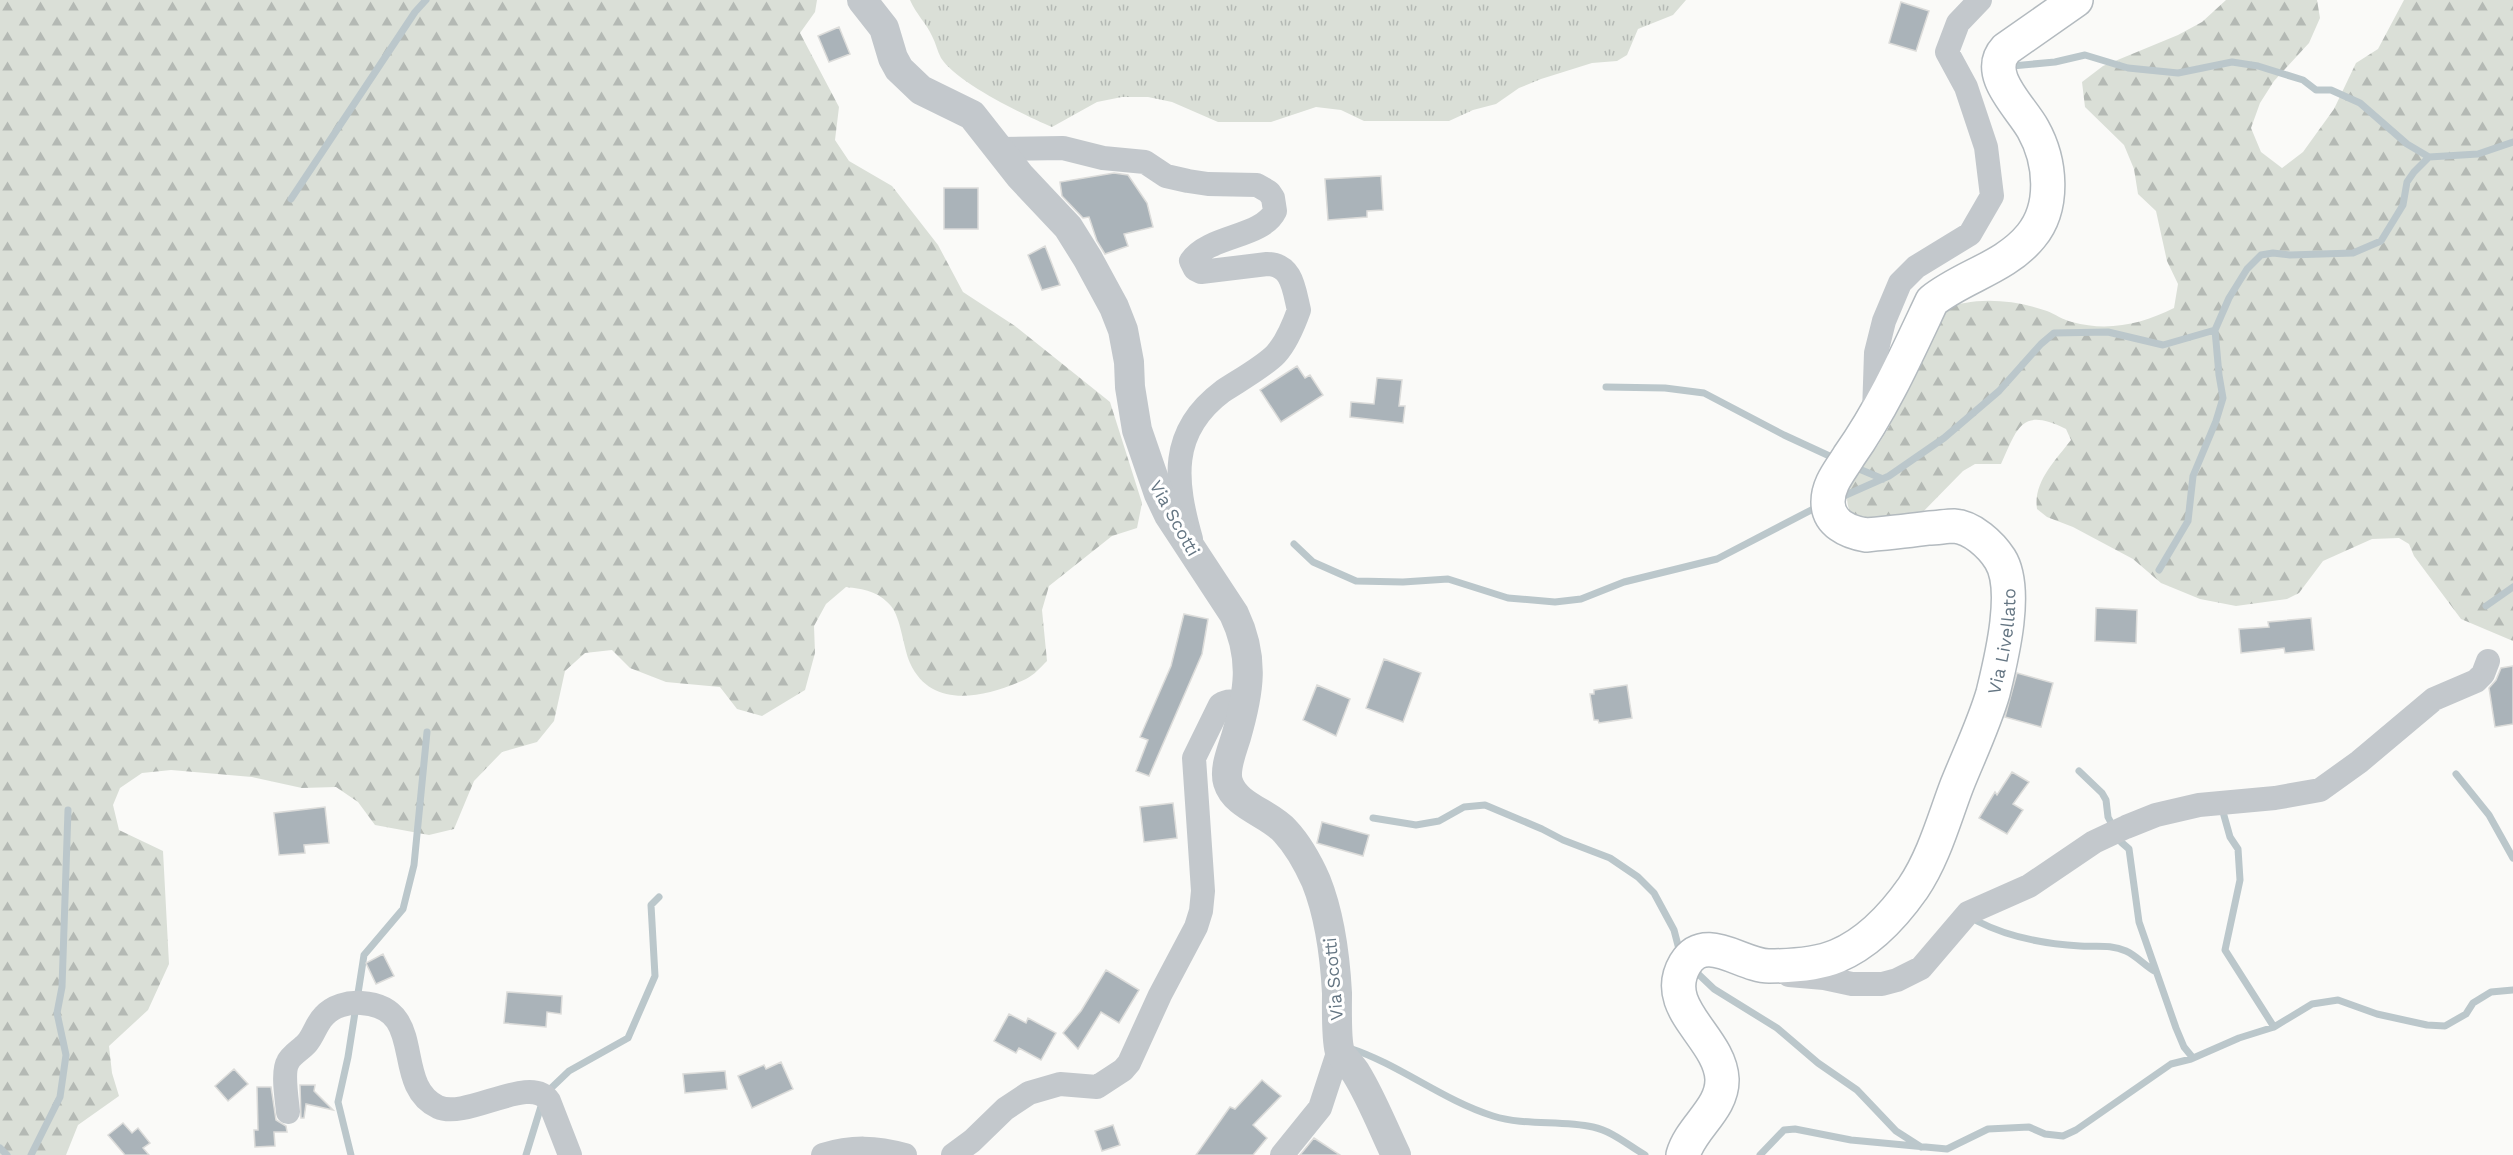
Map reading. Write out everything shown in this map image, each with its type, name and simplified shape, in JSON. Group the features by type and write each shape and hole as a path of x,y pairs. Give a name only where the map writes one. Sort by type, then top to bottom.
{"main road":[{"name":"Via Livellato","path":"1683,1155 1686,1142 1720,1098 1722,1077 1714,1053 1681,1005 1678,988 1680,974 1695,952 1704,949 1715,950 1767,966 1824,961 1853,948 1881,925 1914,886 1939,836 1992,694 2010,592 2008,574 1999,558 1982,539 1955,526 1866,535 1852,533 1834,520 1828,502 1832,482 1874,421 1932,301 1947,289 1991,268 2016,252 2043,219 2047,206 2047,177 2041,149 2034,131 2002,81 1998,63 2000,55 2006,50 2076,0"}],"street":[{"name":"Via Scotti","path":"862,0 884,28 893,58 910,81 921,90 972,115 1020,176 1068,227 1114,307 1127,348 1137,430 1151,475 1169,515 1234,614 1247,651 1248,670 1244,709 1229,759 1227,781 1237,797 1284,830 1301,851 1316,881 1326,910 1336,976 1339,1050"},
{"path":"1874,421 1876,353 1884,321 1900,283 1916,267 1970,234 1992,196 1986,147 1966,87 1947,52 1958,23 1980,0"},
{"path":"1000,149 1063,148 1103,158 1145,162 1166,176 1188,181 1208,184 1257,185 1269,192 1273,198 1275,211 1267,222 1202,250 1191,261 1195,270 1208,272 1267,264 1278,266 1290,276 1299,310 1276,354 1207,405 1188,435 1179,460 1179,488 1197,559"},
{"path":"1767,966 1794,977 1824,978 1852,984 1882,984 1897,980 1921,968 1968,913 2029,886 2094,842 2126,827 2156,815 2199,805 2275,798 2319,790 2359,762 2434,699 2476,681 2483,674 2488,661"},
{"path":"953,1155 972,1141 1005,1109 1029,1093 1060,1084 1097,1087 1116,1076 1129,1063 1160,995 1196,927 1201,911 1203,891 1194,758 1220,705 1229,701 1239,703 1244,709"},
{"path":"288,1112 286,1072 288,1062 309,1041 317,1025 329,1011 353,1003 371,1004 396,1016 402,1025 409,1060 426,1099 437,1106 452,1110 522,1092 540,1093 549,1101 570,1155"},
{"path":"1282,1155 1320,1108 1339,1050"},
{"path":"1339,1050 1356,1072 1396,1155"},
{"path":"823,1155 841,1150 872,1148 905,1155"}],"green space":[{"path":"0,0 817,0 815,12 800,33 839,107 835,140 849,161 892,186 938,245 963,292 1015,326 1110,402 1142,503 1137,528 1112,536 1049,586 1042,610 1047,661 1026,679 978,695 946,694 932,688 920,678 910,663 897,618 891,606 881,597 870,592 846,587 826,604 814,626 815,653 805,690 762,716 737,709 720,687 666,682 630,668 612,650 585,653 565,671 554,721 537,742 502,752 474,781 454,829 429,835 375,825 358,802 336,787 302,788 252,777 171,770 142,773 120,788 113,805 119,830 163,851 169,964 148,1010 109,1046 112,1073 119,1096 78,1125 66,1155 0,1155"},
{"path":"910,0 1686,0 1673,15 1638,29 1627,55 1617,61 1592,63 1541,79 1519,88 1496,104 1473,110 1449,121 1364,121 1341,110 1316,107 1271,122 1218,122 1172,102 1148,97 1122,97 1097,102 1052,127 976,88 949,68 941,58 930,31"},
{"path":"2226,0 2317,0 2320,18 2309,43 2274,81 2260,103 2251,128 2261,152 2282,168 2303,152 2334,109 2356,63 2378,49 2404,0 2513,0 2513,641 2461,619 2414,556 2409,544 2399,538 2372,539 2323,561 2299,593 2287,599 2236,606 2200,599 2161,583 2133,559 2073,527 2047,517 2037,509 2038,490 2046,472 2071,440 2066,429 2039,420 2023,424 2012,440 2001,464 1975,464 1963,471 1916,519 1874,519 1850,512 1847,495 1851,477 1857,467 1878,445 1896,414 1939,314 1962,304 1995,301 2037,308 2085,325 2112,326 2137,322 2174,308 2178,284 2167,261 2156,211 2138,194 2134,169 2124,145 2085,107 2082,82 2103,66 2178,35 2202,22"}],"building":[{"path":"1901,2 1929,11 1916,51 1889,43"},
{"path":"839,27 850,54 829,62 818,36"},
{"path":"1114,173 1128,175 1147,203 1153,227 1124,234 1128,246 1105,254 1097,241 1089,217 1083,218 1062,196 1060,182"},
{"path":"1381,176 1383,210 1367,211 1367,217 1328,220 1325,179"},
{"path":"944,188 978,188 978,229 944,229"},
{"path":"1045,246 1060,285 1042,290 1028,255"},
{"path":"1297,366 1305,378 1310,375 1323,395 1281,422 1260,390"},
{"path":"1377,378 1402,380 1399,406 1405,406 1403,423 1350,417 1351,402 1374,404"},
{"path":"2096,608 2137,610 2136,643 2095,641"},
{"path":"1184,614 1208,619 1202,654 1149,776 1136,771 1148,740 1140,737 1171,666"},
{"path":"2311,618 2314,650 2285,653 2284,648 2241,653 2239,629 2269,627 2268,622"},
{"path":"1384,659 1421,673 1403,722 1366,708"},
{"path":"2513,666 2513,724 2495,727 2489,688 2496,680 2501,668"},
{"path":"2017,673 2053,683 2041,727 2005,717"},
{"path":"1317,685 1350,699 1336,736 1303,720"},
{"path":"1627,685 1632,718 1599,723 1598,720 1594,720 1590,694 1594,694 1594,690"},
{"path":"2012,772 2029,782 2013,804 2023,810 2007,834 1979,818 1995,792 1997,795"},
{"path":"1173,803 1177,838 1144,842 1140,807"},
{"path":"325,807 329,843 304,845 305,853 279,855 274,813"},
{"path":"1322,822 1369,835 1363,856 1317,843"},
{"path":"383,954 394,976 376,984 366,963"},
{"path":"1106,970 1139,990 1119,1023 1101,1012 1078,1049 1063,1033 1081,1011"},
{"path":"507,992 562,996 561,1014 547,1012 546,1027 504,1023"},
{"path":"1009,1014 1026,1023 1028,1018 1056,1033 1041,1060 1019,1048 1016,1053 994,1041"},
{"path":"781,1062 793,1089 752,1108 738,1076 764,1065 766,1069"},
{"path":"234,1069 248,1084 228,1101 215,1086"},
{"path":"725,1071 727,1089 685,1093 683,1074"},
{"path":"1262,1080 1281,1096 1253,1125 1267,1138 1253,1155 1196,1155 1230,1107 1235,1109"},
{"path":"300,1085 315,1085 314,1091 333,1110 306,1104 304,1118 301,1118"},
{"path":"257,1087 271,1087 276,1120 286,1126 287,1132 274,1132 275,1146 255,1147 254,1130 258,1130"},
{"path":"123,1123 132,1133 138,1128 150,1143 143,1148 149,1155 125,1155 108,1135"},
{"path":"1113,1125 1120,1145 1102,1151 1095,1131"},
{"path":"1314,1138 1340,1155 1300,1155"}],"waterway":[{"path":"291,199 415,12 426,0"},
{"path":"2012,66 2055,62 2085,55 2128,68 2178,73 2232,62 2258,66 2303,80 2316,90 2331,90 2360,103 2407,144 2429,157"},
{"path":"1837,499 1889,476 1944,438 1999,391 2041,344 2054,333 2108,332 2163,345 2215,330 2229,298 2247,269 2261,255 2353,253 2381,241 2403,205 2407,182 2429,157 2478,154 2513,142"},
{"path":"2159,570 2188,521 2193,476 2223,398 2215,330"},
{"path":"1606,387 1665,388 1704,393 1836,459"},
{"path":"1852,466 1883,479"},
{"path":"1294,544 1313,562 1356,581 1403,582 1448,579 1508,598 1555,602 1581,599 1624,582 1717,559 1819,506"},
{"path":"2486,606 2513,587"},
{"path":"351,1155 338,1102 348,1057 364,955 403,909 414,865 427,732"},
{"path":"2079,771 2102,793 2106,800 2108,817 2121,842 2129,849 2139,922 2176,1028 2184,1047 2193,1058"},
{"path":"2456,774 2489,815 2513,858"},
{"path":"1373,818 1416,825 1439,821 1464,807 1485,805 1610,858 1638,877 1654,893 1674,930 1680,953"},
{"path":"31,1155 60,1097 66,1055 57,1013 62,987 68,810"},
{"path":"2223,812 2230,837 2238,849 2240,880 2225,950 2274,1027"},
{"path":"546,1093 569,1071 628,1038 655,976 651,905 659,897"},
{"path":"1977,921 2001,931 2040,941 2120,949 2156,972"},
{"path":"1693,969 1714,989 1777,1028 1818,1063 1857,1090 1896,1131 1921,1147"},
{"path":"1760,1155 1784,1130 1795,1129 1851,1140 1947,1149 1988,1129 2029,1127 2045,1134 2063,1136 2076,1130 2171,1064 2191,1059 2239,1038 2274,1027 2312,1004 2338,1000 2377,1014 2427,1025 2445,1026 2466,1014 2473,1003 2491,992 2513,990"},
{"path":"1349,1048 1385,1063 1456,1101 1493,1116 1517,1121 1593,1127 1613,1135 1645,1155"},
{"path":"526,1155 542,1103"},
{"path":"0,1148 7,1155"}]}
